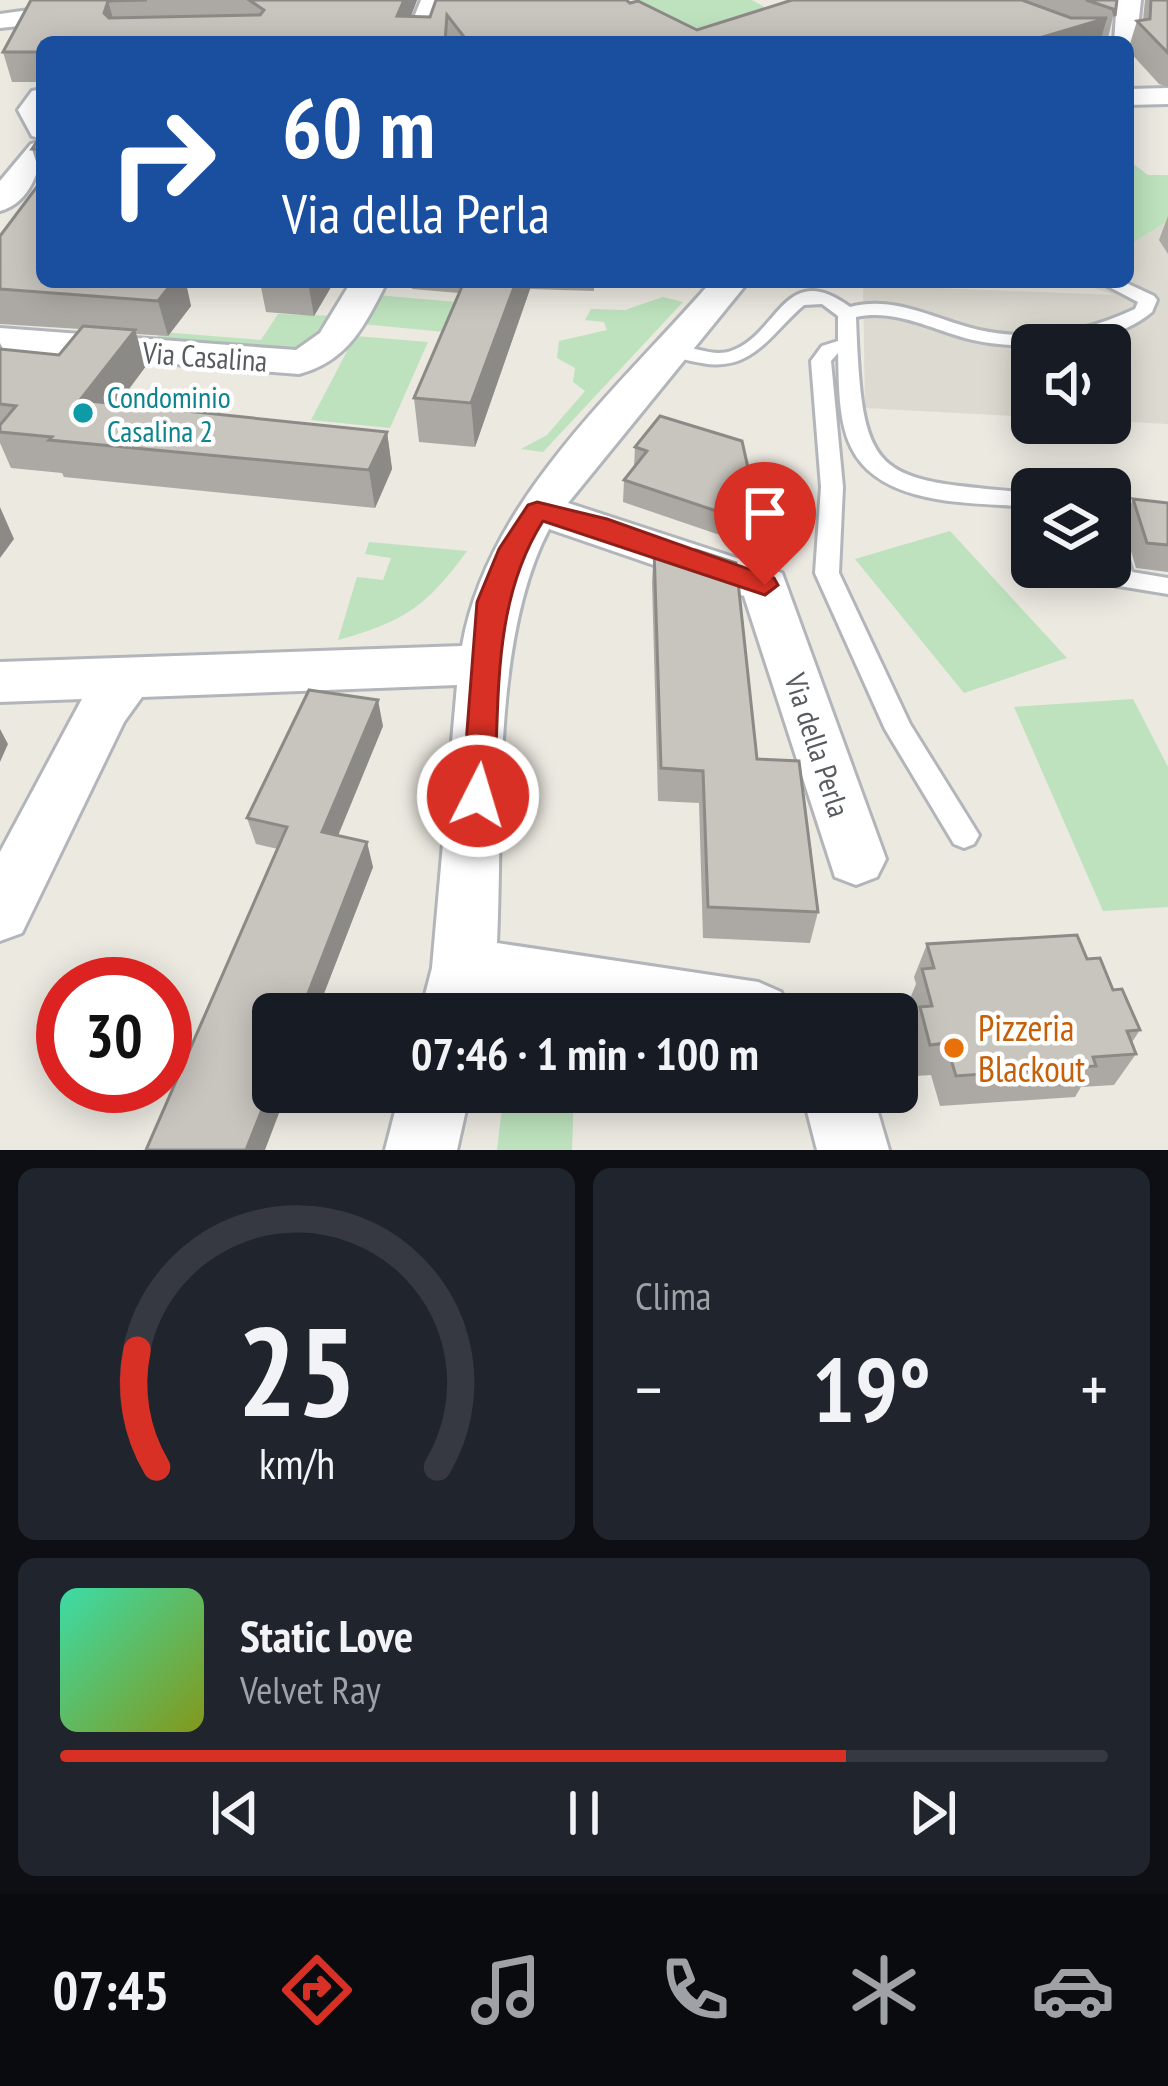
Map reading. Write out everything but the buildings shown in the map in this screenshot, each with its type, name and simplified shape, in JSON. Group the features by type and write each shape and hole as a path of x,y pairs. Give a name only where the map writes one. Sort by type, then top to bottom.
{"street":[{"path":"419,36 433,0"},
{"path":"1126,36 1129,0"},
{"path":"0,21 121,11"},
{"path":"36,105 32,110 36,133"},
{"path":"0,201 36,141"},
{"name":"Via Casalina","path":"0,340 299,362 322,354 335,343 366,288"},
{"path":"459,991 491,602 512,549 537,511 725,288"},
{"name":"Via della Perla","path":"537,511 598,526 765,585 856,859"},
{"path":"0,682 485,665"},
{"path":"0,913 103,710 127,678"},
{"path":"421,1150 430,1113"},
{"path":"843,1113 853,1150"}],"lane":[{"path":"847,314 868,307 918,314 956,330 1053,340 1095,335 1143,312 1148,301 1121,288"},
{"path":"676,351 710,359 743,354 793,304 808,296 828,299 847,314 853,437 870,468 909,484 1011,497"},
{"path":"848,345 830,350 821,361 832,487 827,574 898,729 964,835"},
{"path":"1131,580 1168,586"}],"shaded area":[{"path":"1168,221 1168,424 1131,422 1131,324 1011,324 1011,416 865,408 863,288 1115,295 1094,288 1134,288 1134,242"}],"green space":[{"path":"638,0 752,0 788,20 720,36 686,36"},
{"path":"1134,164 1148,175 1168,175 1168,221 1134,242"},
{"path":"377,295 467,303 455,333 362,324"},
{"path":"663,297 683,302 543,452 521,449 547,435 585,391 573,382 575,368 557,358 559,341 607,330 604,322 585,320 591,309 625,310"},
{"path":"278,314 336,316 322,338 301,350 155,340 161,332 261,340"},
{"path":"355,336 428,342 390,428 311,420"},
{"path":"950,531 1067,658 964,693 855,559"},
{"path":"369,542 467,551 439,586 412,609 338,640 357,577 383,580 391,558 365,554"},
{"path":"1133,699 1168,767 1168,907 1103,911 1014,707"},
{"path":"501,1113 573,1113 572,1150 497,1150"}],"place":[{"name":"Condominio Casalina 2","path":"83,413"},
{"name":"Pizzeria Blackout","path":"954,1048"}],"route":[{"path":"478,796 491,602 512,549 537,511 598,526 765,585"}]}
